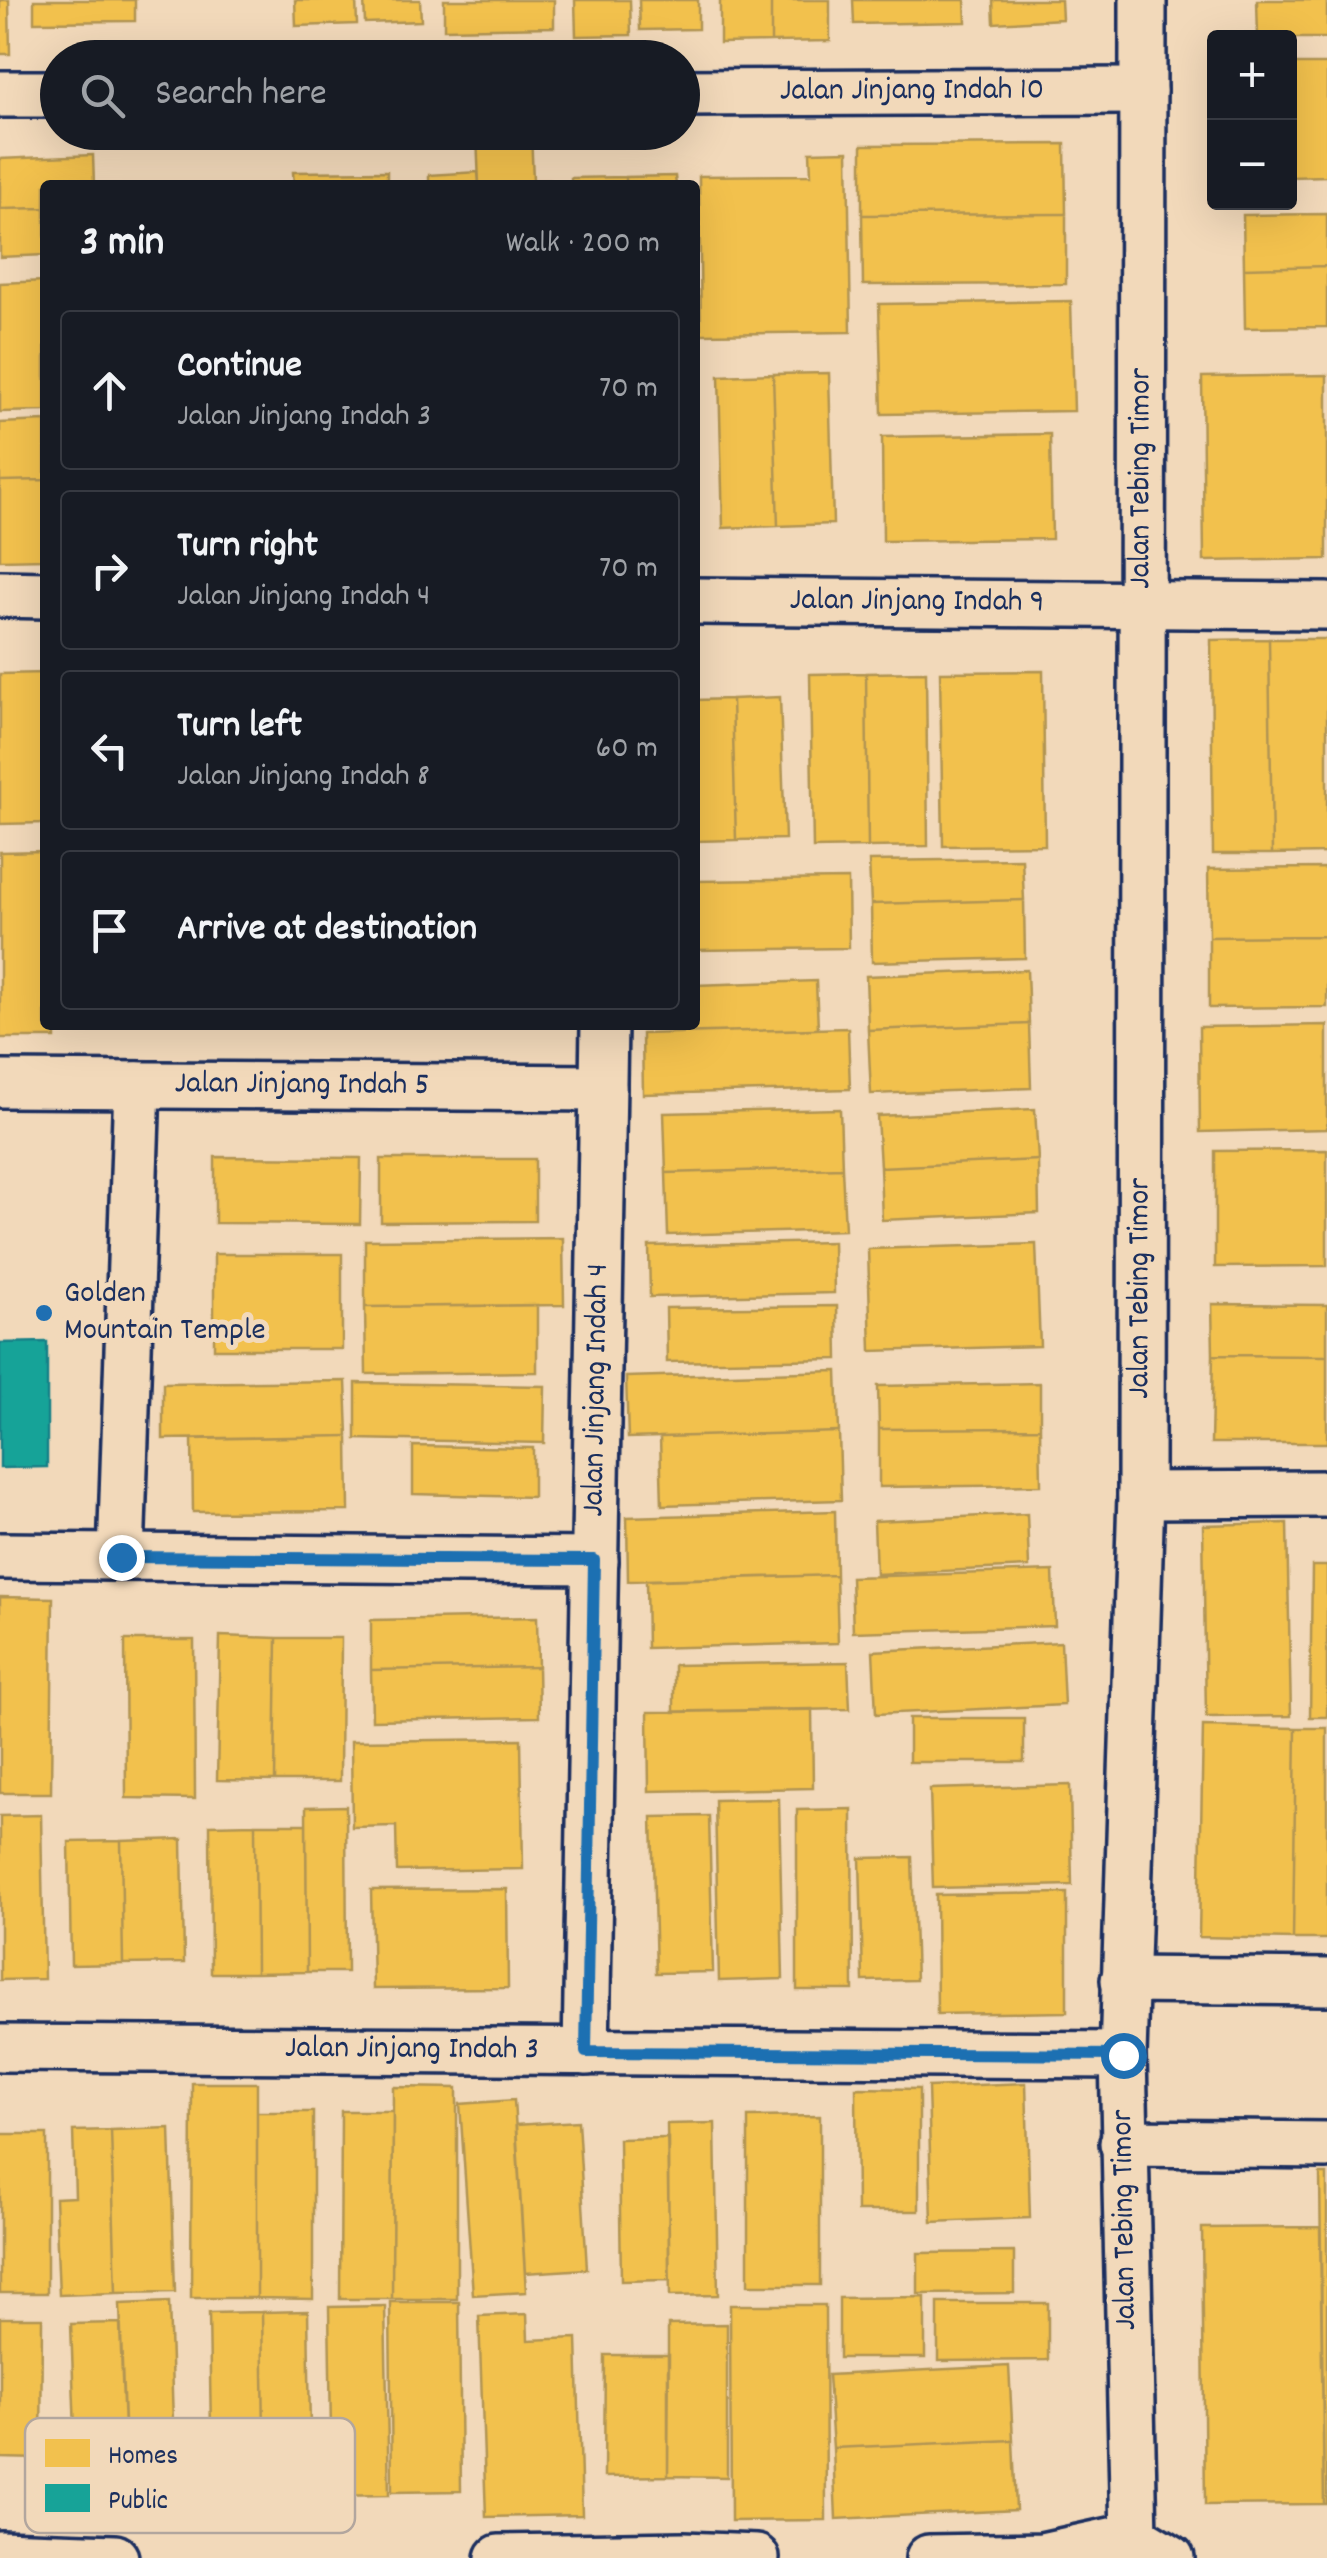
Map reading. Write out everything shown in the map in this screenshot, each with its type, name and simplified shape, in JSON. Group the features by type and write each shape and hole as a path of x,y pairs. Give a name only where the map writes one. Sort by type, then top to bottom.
{"street":[{"name":"Jalan Tebing Timor","path":"1143,0 1141,1495 1124,1980 1123,2144 1152,2547"},
{"name":"Jalan Jinjang Indah 10","path":"700,92 1143,92"},
{"path":"0,94 40,94"},
{"path":"0,594 40,594"},
{"name":"Jalan Jinjang Indah 9","path":"700,601 1327,606"},
{"name":"Jalan Jinjang Indah 4","path":"586,2052 604,1030"},
{"name":"Jalan Jinjang Indah 5","path":"0,1084 603,1088"},
{"path":"121,1557 138,1086"},
{"path":"1141,1495 1327,1494"},
{"path":"0,1556 594,1560"},
{"path":"1124,1980 1327,1982"},
{"name":"Jalan Jinjang Indah 3","path":"0,2048 1123,2055"},
{"path":"1123,2144 1327,2144"},
{"path":"929,2558 1042,2556 1152,2547"},
{"path":"0,2554 115,2558"},
{"path":"499,2558 756,2558"}],"building: Homes":[{"path":"0,0 9,0 10,54 0,54"},
{"path":"34,0 135,0 135,21 34,22"},
{"path":"295,0 356,0 357,24 296,26"},
{"path":"364,0 420,0 421,21 365,23"},
{"path":"444,0 554,0 554,27 444,29"},
{"path":"575,0 630,0 631,35 576,36"},
{"path":"639,0 698,0 698,29 640,30"},
{"path":"720,0 771,0 771,42 720,43"},
{"path":"771,0 830,0 830,41 771,42"},
{"path":"853,0 965,0 966,22 854,24"},
{"path":"993,0 1061,0 1062,19 994,23"},
{"path":"1257,0 1327,0 1327,38 1297,38 1297,30 1258,30"},
{"path":"1297,64 1327,64 1327,176 1297,177"},
{"path":"1065,144 1066,214 862,215 862,145"},
{"path":"478,150 532,150 533,180 479,180"},
{"path":"848,151 851,332 701,334 699,176 811,175 810,152"},
{"path":"93,155 94,180 40,180 40,208 0,209 0,159"},
{"path":"387,171 387,180 294,180 293,172"},
{"path":"478,172 479,180 429,180 429,175"},
{"path":"675,176 675,180 626,180"},
{"path":"626,177 626,180 571,180"},
{"path":"40,208 40,255 0,257 0,209"},
{"path":"1066,214 1066,284 863,285 862,215"},
{"path":"1327,214 1327,266 1244,268 1243,215"},
{"path":"1327,266 1327,327 1245,328 1244,268"},
{"path":"40,281 40,411 0,412 0,283"},
{"path":"1071,301 1074,411 882,414 879,304"},
{"path":"829,373 833,524 778,526 773,374"},
{"path":"773,374 778,526 723,528 719,376"},
{"path":"1327,375 1327,559 1204,561 1202,377"},
{"path":"40,421 40,480 0,481 0,423"},
{"path":"1050,434 1052,539 883,541 882,437"},
{"path":"40,480 40,559 0,560 0,481"},
{"path":"1269,639 1272,854 1213,854 1211,640"},
{"path":"1269,639 1327,639 1327,853 1272,854"},
{"path":"1043,671 1045,845 943,846 940,672"},
{"path":"926,672 928,846 868,847 866,673"},
{"path":"40,673 40,823 0,824 0,674"},
{"path":"866,673 868,847 813,848 810,674"},
{"path":"780,697 785,839 736,840 732,699"},
{"path":"732,699 736,840 700,841 700,700"},
{"path":"40,851 40,1030 55,1030 55,1038 0,1038 0,852"},
{"path":"1022,859 1024,900 871,904 869,861"},
{"path":"1327,868 1327,936 1209,937 1208,869"},
{"path":"848,879 849,948 700,950 700,881"},
{"path":"1024,900 1025,958 872,962 871,904"},
{"path":"1327,936 1327,1007 1209,1008 1209,937"},
{"path":"1027,970 1029,1024 868,1030 866,976"},
{"path":"816,981 818,1029 671,1033 700,1030 700,985"},
{"path":"1029,1024 1031,1088 871,1094 868,1030"},
{"path":"1327,1025 1327,1129 1200,1132 1199,1027"},
{"path":"848,1028 850,1089 643,1094 642,1034"},
{"path":"840,1109 842,1168 666,1173 664,1113"},
{"path":"1035,1109 1038,1160 880,1167 877,1116"},
{"path":"1327,1150 1327,1266 1215,1267 1215,1151"},
{"path":"215,1157 361,1158 360,1224 215,1223"},
{"path":"381,1159 535,1159 535,1221 381,1222"},
{"path":"1038,1160 1039,1213 882,1220 880,1167"},
{"path":"842,1168 845,1230 668,1235 666,1173"},
{"path":"563,1238 564,1305 365,1307 365,1240"},
{"path":"833,1242 834,1293 650,1297 649,1246"},
{"path":"1036,1244 1040,1346 871,1351 868,1249"},
{"path":"214,1254 342,1254 342,1349 214,1349"},
{"path":"1212,1304 1327,1305 1327,1356 1213,1355"},
{"path":"537,1305 537,1372 366,1374 365,1307"},
{"path":"837,1306 838,1359 667,1362 666,1308"},
{"path":"1213,1355 1327,1356 1327,1443 1211,1443"},
{"path":"837,1371 839,1432 628,1438 626,1377"},
{"path":"346,1381 348,1436 163,1439 163,1383"},
{"path":"356,1383 545,1386 544,1443 356,1439"},
{"path":"1040,1383 1040,1428 879,1429 878,1386"},
{"path":"1040,1428 1041,1485 879,1487 879,1429"},
{"path":"839,1432 841,1500 662,1505 660,1437"},
{"path":"348,1436 349,1511 193,1512 192,1439"},
{"path":"413,1446 533,1448 533,1497 413,1494"},
{"path":"835,1511 836,1575 628,1581 627,1517"},
{"path":"1027,1514 1029,1567 876,1574 874,1521"},
{"path":"1287,1523 1291,1716 1206,1717 1203,1525"},
{"path":"1312,1566 1327,1566 1327,1717 1310,1717"},
{"path":"1053,1571 1055,1626 853,1632 851,1577"},
{"path":"836,1575 838,1643 647,1648 646,1580"},
{"path":"0,1597 53,1598 51,1793 0,1793"},
{"path":"537,1617 538,1667 371,1670 371,1620"},
{"path":"220,1636 277,1638 275,1781 217,1780"},
{"path":"277,1638 341,1638 340,1781 275,1781"},
{"path":"125,1640 194,1640 195,1799 126,1798"},
{"path":"1061,1642 1064,1705 876,1714 873,1651"},
{"path":"848,1662 850,1709 674,1712 674,1665"},
{"path":"538,1667 539,1717 372,1720 371,1670"},
{"path":"812,1709 813,1788 649,1791 648,1712"},
{"path":"909,1718 1024,1718 1024,1762 909,1762"},
{"path":"1203,1726 1296,1728 1293,1939 1199,1937"},
{"path":"1296,1728 1327,1728 1327,1939 1293,1939"},
{"path":"521,1739 523,1869 397,1871 396,1826 352,1827 351,1741"},
{"path":"1070,1785 1072,1885 933,1888 930,1789"},
{"path":"779,1799 783,1979 719,1981 715,1800"},
{"path":"346,1806 347,1972 307,1972 306,1807"},
{"path":"852,1809 853,1990 797,1990 797,1810"},
{"path":"41,1815 44,1979 0,1980 0,1816"},
{"path":"709,1816 713,1972 656,1973 652,1817"},
{"path":"255,1824 256,1973 211,1973 210,1825"},
{"path":"255,1824 306,1824 307,1972 256,1973"},
{"path":"182,1839 184,1963 123,1964 121,1841"},
{"path":"121,1841 123,1964 71,1965 69,1842"},
{"path":"912,1857 916,1980 863,1981 860,1858"},
{"path":"507,1889 508,1988 373,1989 371,1890"},
{"path":"1067,1893 1067,2012 937,2014 936,1895"},
{"path":"192,2083 257,2083 257,2298 191,2298"},
{"path":"1026,2083 1030,2218 932,2222 928,2087"},
{"path":"393,2087 457,2088 457,2299 392,2299"},
{"path":"856,2088 919,2089 919,2211 857,2211"},
{"path":"514,2100 526,2292 473,2295 460,2104"},
{"path":"341,2111 393,2111 392,2299 340,2299"},
{"path":"257,2112 313,2112 313,2299 257,2298"},
{"path":"820,2116 820,2285 748,2285 748,2117"},
{"path":"578,2121 587,2269 525,2273 516,2125"},
{"path":"715,2123 718,2295 670,2296 667,2124"},
{"path":"170,2128 175,2292 116,2293 111,2130"},
{"path":"111,2130 116,2293 59,2295 55,2198 75,2197 73,2131"},
{"path":"0,2134 47,2134 47,2293 0,2293"},
{"path":"668,2138 669,2280 621,2281 619,2139"},
{"path":"1320,2174 1327,2174 1327,2504 1324,2504"},
{"path":"1320,2227 1324,2504 1205,2505 1202,2228"},
{"path":"1014,2252 1014,2293 918,2294 918,2253"},
{"path":"925,2297 925,2358 839,2358 839,2298"},
{"path":"169,2302 173,2418 124,2418 120,2304"},
{"path":"390,2302 459,2302 461,2491 392,2492"},
{"path":"938,2303 1048,2303 1048,2360 938,2361"},
{"path":"730,2305 825,2305 826,2520 731,2521"},
{"path":"385,2306 389,2495 355,2496 355,2418 331,2418 329,2307"},
{"path":"308,2311 310,2418 264,2418 262,2312"},
{"path":"262,2312 264,2418 211,2418 209,2313"},
{"path":"527,2314 528,2340 577,2338 582,2515 486,2517 479,2316"},
{"path":"0,2318 42,2318 41,2418 25,2418 25,2459 0,2458"},
{"path":"120,2323 124,2418 74,2418 71,2324"},
{"path":"727,2324 727,2477 668,2476 668,2325"},
{"path":"605,2355 669,2355 668,2476 604,2477"},
{"path":"1009,2366 1013,2440 833,2448 828,2375"},
{"path":"1013,2440 1016,2510 836,2519 833,2448"}],"building: Public":[{"path":"47,1342 47,1467 0,1468 0,1343"}],"place":[{"name":"Golden Mountain Temple","path":"44,1313"}],"route":[{"path":"121,1557 594,1560 586,2052 1123,2055"}]}
